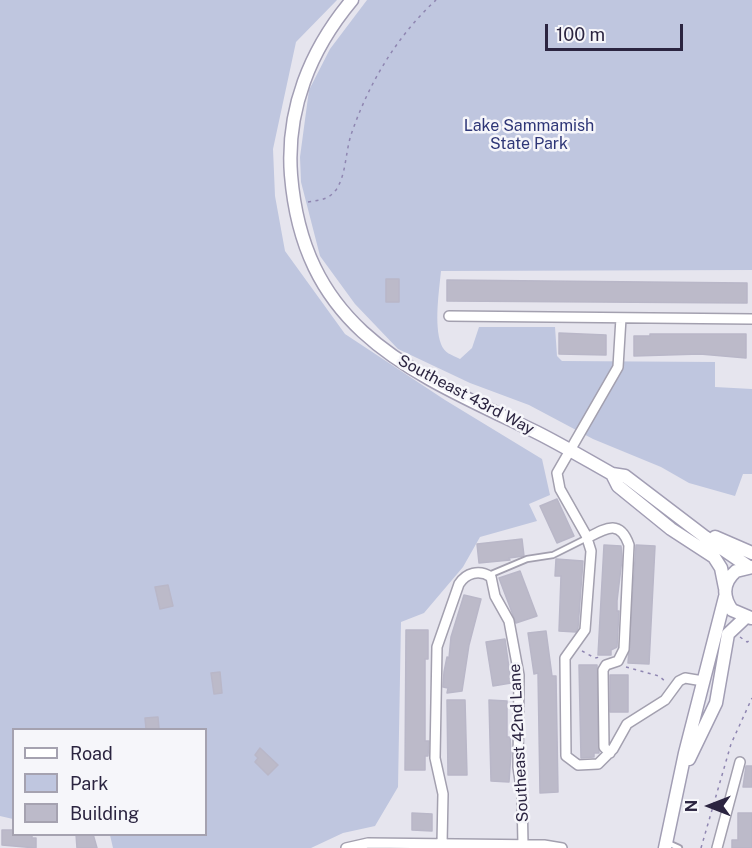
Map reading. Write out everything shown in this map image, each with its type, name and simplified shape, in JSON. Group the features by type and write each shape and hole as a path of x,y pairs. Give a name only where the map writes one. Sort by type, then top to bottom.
{"main road":[{"name":"Southeast 43rd Way","path":"352,0 337,18 312,61 296,104 290,163 293,204 303,244 322,283 349,319 372,340 416,373 568,449 612,474 625,476 692,527 751,567"},
{"name":"Southeast 43rd Way","path":"612,474 618,486 671,529 717,560 725,592"},
{"path":"692,527 752,553"},
{"path":"666,845 725,592 731,575 751,567"},
{"path":"725,592 732,610 749,618"},
{"path":"681,777 716,703 725,642 731,630 749,618"}],"street":[{"path":"449,316 752,319"},
{"path":"621,318 618,367 568,449 556,477 587,538 591,551 585,630 565,658 566,756 573,764 588,766 598,764 610,753 627,724 664,700 679,681 685,678 703,681"},
{"path":"587,538 611,528 619,529 626,535 629,545 624,649 618,661 606,665 603,670 604,747 610,753"},
{"path":"442,844 444,794 435,758 436,647 459,584 471,573 489,575"},
{"name":"Southeast 42nd Lane","path":"489,575 495,596 509,621 519,675 518,767 522,794 523,845"},
{"path":"717,848 741,762"},
{"path":"346,848 361,843 523,845 562,848"}],"lane":[{"path":"489,575 527,559 553,555 587,538"},
{"path":"666,845 679,848"}],"path":[{"path":"293,204 328,199 335,191 342,180 351,134 363,102 388,55 436,0"},
{"path":"746,641 752,639"},
{"path":"701,848 731,744 752,698"}],"green space":[{"path":"0,0 337,0 296,42 273,149 275,196 285,251 345,334 445,400 542,459 550,495 529,504 537,521 480,537 463,567 424,613 401,622 398,787 375,826 343,833 311,848 113,848 110,836 207,836 207,728 12,728 12,819 0,816"},
{"name":"Lake Sammamish State Park","path":"367,0 752,0 752,270 441,271 438,308 438,327 442,347 446,352 460,359 472,348 479,327 555,327 557,356 562,361 715,362 715,387 752,389 752,474 743,474 735,496 689,483 661,467 593,439 529,405 470,383 398,349 355,304 320,256 301,182 300,157 309,90 330,49"}],"building":[{"path":"386,279 399,279 399,302 386,302"},
{"path":"447,280 747,283 747,303 447,301"},
{"path":"559,333 606,335 606,355 559,354"},
{"path":"650,334 746,334 746,358 700,354 634,356 634,336 650,336"},
{"path":"557,499 574,536 557,543 540,506"},
{"path":"522,539 524,556 509,558 510,560 479,563 477,544"},
{"path":"604,545 621,546 622,559 617,601 617,611 619,611 617,647 611,650 611,655 598,655"},
{"path":"636,545 655,546 649,664 628,663"},
{"path":"556,559 583,561 576,632 559,631 561,576 555,576"},
{"path":"520,571 537,616 516,623 499,578"},
{"path":"168,585 173,606 160,609 155,587"},
{"path":"464,595 481,599 469,645 462,691 447,693 448,688 443,687 444,672 447,657 449,658 451,637"},
{"path":"406,630 428,630 428,659 425,659 425,741 429,741 428,756 425,756 425,770 405,770"},
{"path":"546,631 552,676 556,676 558,792 540,793 538,673 534,674 528,633"},
{"path":"505,639 511,683 493,686 486,642"},
{"path":"579,665 597,665 599,753 594,753 594,757 581,758"},
{"path":"220,672 222,693 214,694 211,673"},
{"path":"610,675 628,675 628,712 610,712"},
{"path":"447,700 465,700 467,775 448,775"},
{"path":"489,700 507,701 507,737 510,737 511,753 509,782 491,781"},
{"path":"158,717 159,728 146,728 145,718"},
{"path":"260,748 278,765 268,775 255,762 258,758 255,755"},
{"path":"746,766 752,766 752,787 743,787"},
{"path":"412,813 432,814 432,831 412,830"},
{"path":"738,813 752,813 752,848 732,848 732,840 738,840"},
{"path":"2,830 12,830 12,836 36,838 36,848 2,845"},
{"path":"76,836 94,836 97,848 77,848"}]}
